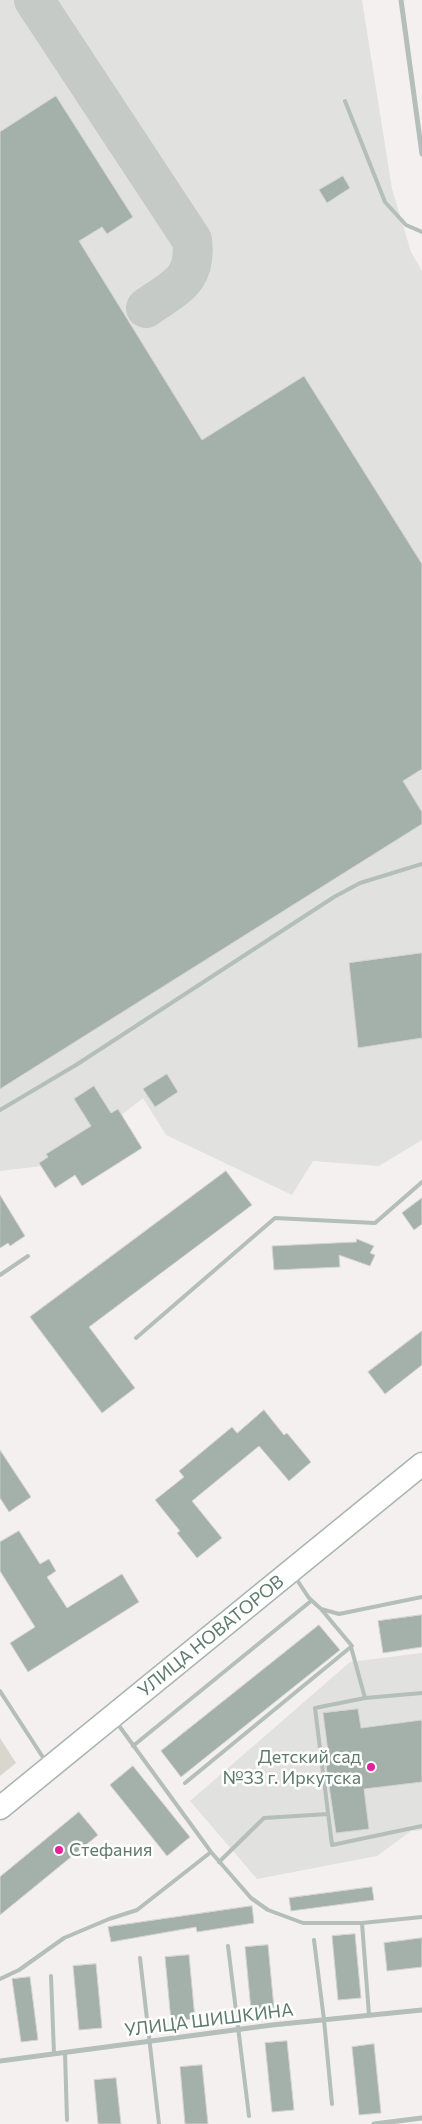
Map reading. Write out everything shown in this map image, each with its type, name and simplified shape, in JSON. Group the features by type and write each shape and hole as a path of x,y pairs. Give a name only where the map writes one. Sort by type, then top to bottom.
{"main road":[{"name":"УЛИЦА НОВАТОРОВ","path":"0,1808 422,1464"}],"street":[{"path":"401,0 422,154"},
{"name":"УЛИЦА ШИШКИНА","path":"0,2061 238,2030 422,2010"},
{"path":"374,2124 422,2118"}],"lane":[{"path":"345,101 386,202 406,225 422,232"},
{"path":"0,1110 76,1065 334,897 360,884 422,864"},
{"path":"136,1338 275,1218 375,1224 422,1182"},
{"path":"0,1275 28,1256"},
{"path":"290,1572 311,1601 321,1609 351,1644 366,1698"},
{"path":"321,1609 339,1614 422,1597"},
{"path":"133,1746 311,1601"},
{"path":"186,1783 352,1646 351,1644"},
{"path":"0,1691 50,1768"},
{"path":"422,1693 366,1698 315,1708 332,1845 422,1826"},
{"path":"112,1717 219,1862 251,1898 268,1910 302,1923 362,1923 422,1917"},
{"path":"219,1862 264,1818 328,1814"},
{"path":"0,1979 19,1970 64,1938 109,1919 137,1910 211,1852"},
{"path":"362,1923 370,2016"},
{"path":"314,1940 332,2104"},
{"path":"228,1946 248,2116"},
{"path":"140,1958 159,2124"},
{"path":"51,1976 54,2054"},
{"path":"65,2053 67,2120"}],"shaded area":[{"path":"0,0 362,0 392,189 411,252 422,271 422,1140 379,1166 313,1161 292,1195 166,1135 143,1098 60,1164 0,1171"},
{"path":"422,1653 422,1830 411,1831 377,1856 257,1879 190,1801 350,1662"},
{"path":"0,1738 16,1763 0,1776"}],"building":[{"path":"56,96 133,217 107,234 102,227 79,241 202,440 304,376 422,564 422,769 403,781 422,812 422,824 0,1089 0,132"},
{"path":"343,176 350,188 327,203 319,190"},
{"path":"422,953 422,1038 358,1048 349,963"},
{"path":"167,1074 178,1092 155,1107 143,1089"},
{"path":"94,1086 111,1113 118,1109 142,1148 82,1186 75,1175 55,1188 39,1163 48,1157 46,1154 91,1126 74,1099"},
{"path":"226,1171 252,1205 89,1327 135,1388 102,1413 30,1317"},
{"path":"0,1195 25,1236 10,1246 8,1243 0,1248"},
{"path":"422,1198 422,1224 414,1230 402,1213"},
{"path":"357,1239 374,1246 370,1253 375,1255 370,1266 339,1255 340,1267 274,1270 272,1246 356,1242"},
{"path":"422,1331 422,1365 385,1394 368,1372"},
{"path":"264,1410 284,1435 287,1433 311,1462 289,1481 259,1446 192,1501 222,1538 197,1558 177,1533 180,1531 155,1500 184,1477 179,1471 232,1427 237,1433"},
{"path":"0,1450 31,1497 9,1512 0,1498"},
{"path":"19,1531 40,1564 49,1559 56,1571 47,1577 67,1608 122,1574 139,1602 28,1672 10,1643 35,1627 0,1571 0,1542"},
{"path":"422,1615 422,1647 383,1653 378,1621"},
{"path":"319,1625 340,1650 181,1777 161,1751"},
{"name":"Детский сад №33 г. Иркутска","path":"358,1709 361,1728 422,1720 422,1782 364,1789 369,1829 336,1833 324,1752 328,1752 323,1713"},
{"path":"133,1766 190,1837 167,1856 110,1785"},
{"path":"79,1812 98,1835 0,1915 0,1877"},
{"path":"372,1887 374,1900 291,1911 289,1898"},
{"path":"252,1906 254,1923 197,1932 196,1927 111,1942 108,1927"},
{"path":"355,1934 361,1998 338,2000 332,1936"},
{"path":"422,1938 422,1967 387,1971 384,1943"},
{"path":"268,1945 274,2008 251,2010 245,1947"},
{"path":"189,1955 195,2019 171,2021 165,1957"},
{"path":"96,1964 102,2028 79,2030 73,1966"},
{"path":"30,1977 38,2040 21,2042 12,1979"},
{"path":"287,2041 294,2110 272,2112 265,2043"},
{"path":"374,2044 381,2113 359,2115 352,2047"},
{"path":"202,2065 208,2124 185,2124 180,2067"},
{"path":"116,2078 121,2124 98,2124 94,2080"}],"taxiway":[{"path":"34,0 192,240 193,254 191,265 182,282 146,308"}],"place":[{"name":"Детский сад №33 г. Иркутска","path":"371,1767"},
{"name":"Стефания","path":"59,1850"}]}
